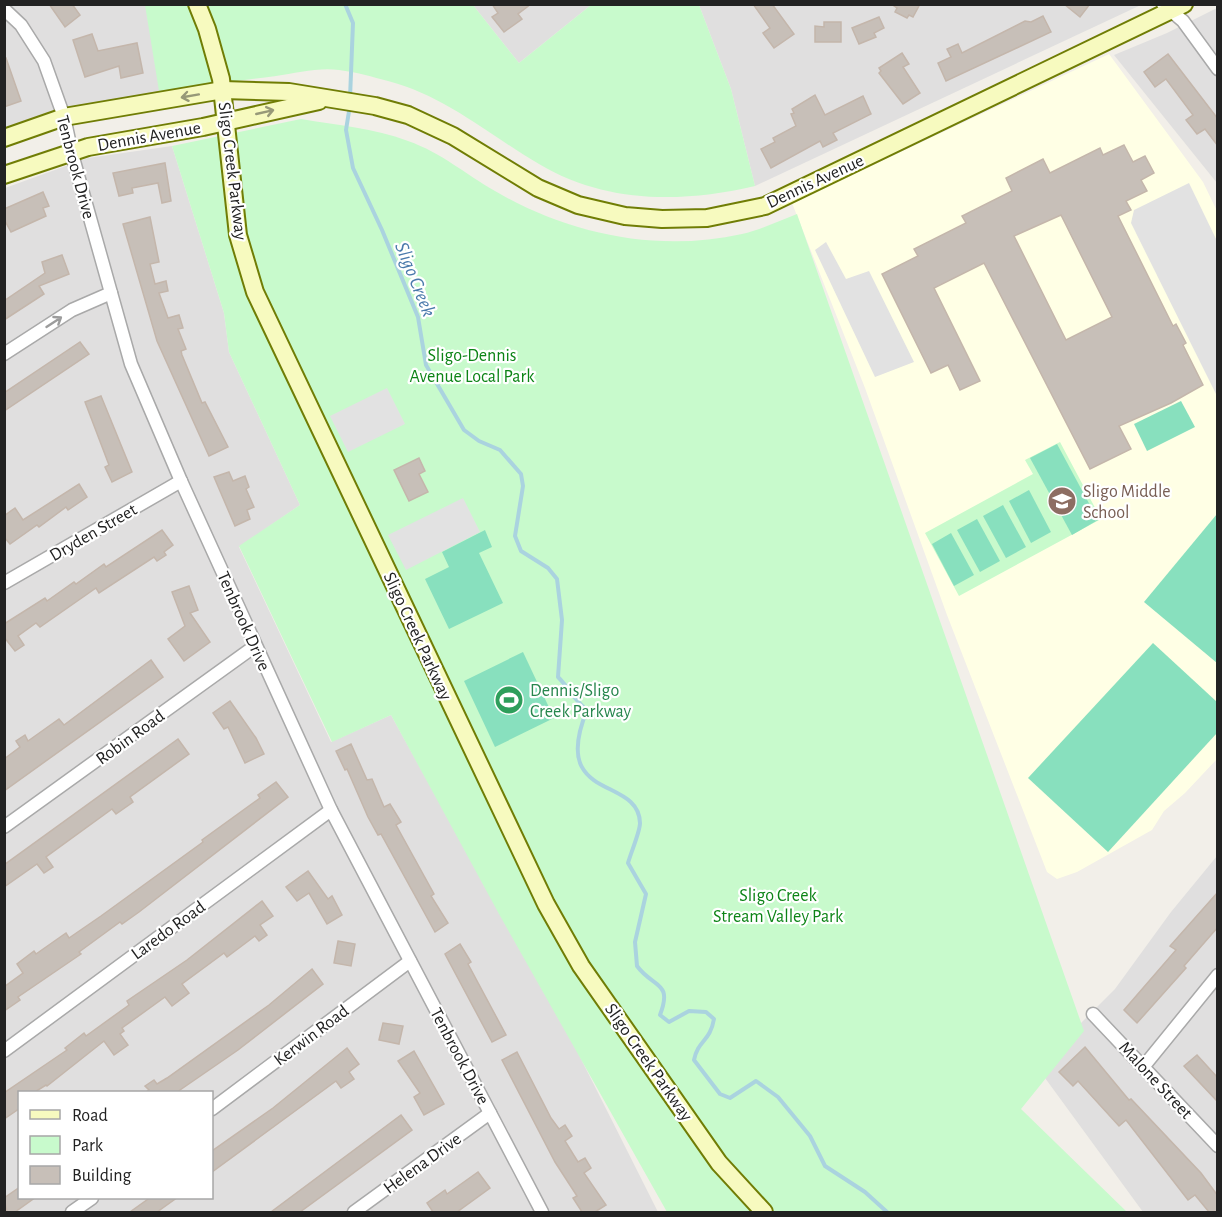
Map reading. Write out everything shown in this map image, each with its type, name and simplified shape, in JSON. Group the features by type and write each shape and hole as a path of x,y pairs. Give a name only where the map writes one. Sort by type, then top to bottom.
{"street":[{"name":"Sligo Creek Parkway","path":"197,4 207,29 223,90 238,235 255,292 546,904 581,966 719,1163 764,1212"},
{"name":"Dennis Avenue","path":"4,138 64,117 223,90 289,92 375,105 408,115 453,136 538,188 578,205 625,216 662,219 707,218 765,206 1173,7"},
{"path":"1173,7 1218,69"},
{"name":"Tenbrook Drive","path":"4,9 21,25 44,61 64,117 72,154 131,364 181,482 331,810 542,1212"},
{"name":"Dennis Avenue","path":"4,175 88,147 226,122 331,98"},
{"path":"4,354 72,310 111,293"},
{"name":"Dryden Street","path":"4,583 181,482"},
{"name":"Robin Road","path":"4,827 255,646"},
{"name":"Laredo Road","path":"4,1051 331,810"},
{"name":"Kerwin Road","path":"213,1108 410,962"},
{"path":"1144,1066 1218,975"},
{"name":"Malone Street","path":"1093,1014 1218,1146"},
{"name":"Helena Drive","path":"354,1212 490,1113"},
{"path":"72,1212 89,1199"}],"shaded area":[{"path":"5,5 146,5 157,29 168,91 93,104 5,131"},
{"path":"473,5 591,5 519,63"},
{"path":"699,5 1141,5 755,186 731,89"},
{"path":"1217,8 1217,183 1114,55 1167,33"},
{"name":"Sligo Middle School","path":"1109,54 1203,182 1217,211 1217,759 1185,793 1164,811 1152,830 1077,872 1057,879 1047,872 947,615 865,388 792,203"},
{"path":"172,146 224,313 229,352 300,505 239,547 331,742 391,715 578,1053 658,1212 5,1212 5,188 88,158"},
{"path":"1189,183 1217,241 1216,394 1131,223 1134,210"},
{"path":"826,242 846,279 869,271 914,362 875,377 815,250"},
{"path":"387,388 405,424 348,452 330,416"},
{"path":"463,498 480,532 406,570 388,535"},
{"path":"1217,856 1217,1212 1143,1212 1037,1067 1115,989 1171,912"}],"green space":[{"path":"145,5 473,5 519,63 591,5 699,5 731,89 755,186 728,192 672,197 618,193 591,187 539,164 429,96 388,81 345,71 316,70 159,91"},
{"name":"Sligo Creek Stream Valley Park","path":"301,119 369,130 408,141 432,151 523,206 552,219 614,236 678,241 710,239 763,228 797,214 1084,1031 1021,1109 1127,1212 667,1212 499,914 391,715 332,742 239,546 300,505 229,352 224,313 172,146"},
{"path":"1181,401 1195,427 1147,451 1134,424"},
{"path":"1060,442 1101,519 959,596 925,533 1033,474 1025,460"},
{"path":"1057,444 1098,520 1072,535 1030,458"},
{"path":"1029,490 1051,532 1031,543 1009,501"},
{"path":"1003,505 1026,547 1006,558 983,516"},
{"path":"1217,514 1217,663 1144,602"},
{"path":"977,519 1000,561 980,572 957,530"},
{"path":"485,530 492,547 479,553 503,603 449,629 425,579 449,567 442,552"},
{"path":"951,533 974,575 954,586 932,544"},
{"path":"1153,643 1217,702 1217,733 1108,852 1028,778"},
{"name":"Dennis/Sligo Creek Parkway","path":"523,652 554,718 495,747 464,681"}],"building":[{"path":"49,4 72,4 80,15 65,27"},
{"path":"492,4 531,4 518,14 522,19 504,32 492,17 498,13"},
{"path":"753,4 772,4 794,34 774,48 763,33 770,28"},
{"path":"891,4 920,4 913,17 909,15 907,18 895,12 897,8"},
{"path":"1064,4 1090,4 1080,17"},
{"path":"1043,16 1051,32 946,81 938,63 951,57 947,49 958,44 962,53 1025,21 1031,22"},
{"path":"879,17 884,28 874,33 876,37 859,44 852,28"},
{"path":"824,22 841,22 841,42 815,42 815,26 824,27"},
{"path":"92,34 98,51 137,43 143,73 121,78 119,66 85,77 73,40"},
{"path":"902,53 909,64 903,67 920,93 903,104 879,73 881,71 879,68"},
{"path":"1168,54 1218,119 1218,146 1205,129 1197,134 1186,120 1193,115 1166,79 1155,87 1144,72"},
{"path":"6,58 21,101 4,107 4,59"},
{"path":"815,95 825,115 863,96 871,114 833,133 837,140 823,147 820,141 771,168 761,149 775,142 773,138 796,126 791,114 794,113 792,109"},
{"path":"1124,145 1133,162 1145,156 1154,173 1141,180 1147,191 1126,201 1131,210 1118,216 1173,326 1176,324 1186,343 1183,345 1203,385 1171,403 1119,426 1131,449 1090,469 984,263 934,288 980,381 960,390 948,365 931,373 882,274 918,256 914,249 966,223 962,216 1012,191 1006,178 1043,159 1050,173 1100,148 1103,155","holes":["1061,215 1112,317 1066,340 1014,236"]},
{"path":"165,163 171,201 162,203 158,183 132,188 133,193 119,196 113,173"},
{"path":"43,192 49,206 43,208 46,216 11,232 4,219 4,209"},
{"path":"150,217 159,262 150,264 155,284 166,281 168,291 159,293 168,318 179,315 183,328 178,329 186,349 181,351 182,355 202,403 205,402 228,447 209,456 157,341 123,224"},
{"path":"62,255 69,274 39,286 44,294 4,320 4,301 45,273 42,262"},
{"path":"80,342 89,354 4,411 4,393"},
{"path":"101,396 132,472 112,482 105,467 109,465 85,402"},
{"path":"419,458 425,471 419,474 428,492 409,501 394,470"},
{"path":"229,472 233,481 245,476 249,487 246,489 254,507 247,510 250,519 235,526 214,477"},
{"path":"79,484 87,497 68,510 66,507 39,527 37,525 10,544 4,537 4,516 15,508 23,520"},
{"path":"162,530 173,545 164,552 166,555 157,561 154,557 99,593 96,588 40,627 36,623 18,636 24,645 15,651 4,637 4,624 45,598 47,601 74,582 76,584 104,564 106,567"},
{"path":"189,586 198,610 190,613 210,642 184,661 168,639 185,626 172,592"},
{"path":"151,660 163,677 4,791 4,759 20,747 16,741 25,735 28,741 59,719 64,725"},
{"path":"230,701 256,738 264,754 245,763 228,727 224,729 213,713"},
{"path":"178,739 189,754 130,797 133,802 116,814 112,809 46,857 53,867 44,873 37,864 4,887 4,865"},
{"path":"351,744 367,780 372,779 384,807 390,804 401,822 396,825 434,894 431,896 448,923 435,932 381,834 378,835 368,817 347,769 345,770 336,751"},
{"path":"276,782 288,797 139,912 122,924 120,922 79,952 81,954 18,997 20,1000 4,1011 4,987 23,973 17,964 34,951 36,954 66,933 69,938 101,916 203,842 202,840 260,798 258,795"},
{"path":"308,871 328,899 332,896 342,915 327,924 309,893 297,901 286,887"},
{"path":"1218,892 1218,927 1184,966 1186,968 1137,1023 1124,1010 1176,950 1170,946"},
{"path":"262,901 273,916 260,925 267,935 259,941 255,936 227,957 224,953 182,984 189,993 172,1006 165,997 122,1028 124,1031 120,1034 128,1045 114,1055 104,1041 47,1086 37,1091 18,1091 18,1109 4,1119 4,1093 67,1050 65,1048 84,1033 86,1036 129,1005 127,1001 187,960"},
{"path":"338,941 355,944 351,966 334,963"},
{"path":"460,944 471,962 468,964 506,1035 492,1042 445,954"},
{"path":"312,969 323,984 238,1050 178,1091 148,1091 145,1086 154,1080 157,1084 167,1078 269,1005"},
{"path":"383,1023 403,1026 399,1044 379,1040"},
{"path":"1085,1047 1129,1100 1131,1099 1201,1173 1218,1196 1218,1212 1209,1212 1195,1195 1188,1200 1126,1120 1119,1126 1078,1081 1073,1086 1059,1072"},
{"path":"347,1048 359,1064 349,1072 354,1079 341,1088 336,1081 213,1171 213,1150 273,1108"},
{"path":"414,1051 444,1104 424,1115 414,1097 420,1093 398,1061"},
{"path":"517,1052 551,1118 559,1129 565,1125 572,1136 565,1141 578,1162 585,1158 591,1168 584,1173 606,1205 595,1212 582,1212 573,1198 577,1196 555,1162 502,1060"},
{"path":"1197,1055 1218,1078 1218,1102 1184,1066"},
{"path":"401,1115 412,1130 300,1212 271,1212"},
{"path":"478,1172 490,1188 457,1212 433,1212 427,1203 445,1190 447,1194"},
{"path":"18,1188 18,1199 33,1199 15,1212 7,1212 4,1198"},
{"path":"148,1199 175,1199 157,1212 130,1212"}],"waterway":[{"path":"345,4 353,23 350,98"},
{"name":"Sligo Creek","path":"350,105 346,130 353,168 418,317 426,365 464,430 479,441 500,450 521,474 523,486 515,536 521,551 548,568 557,579 562,620 558,677 587,710 578,740 579,760 587,774 626,798 636,808 640,827 628,863 646,894 635,942 637,966 663,990 660,1015 669,1022 689,1011 706,1012 714,1019 694,1060 720,1094 730,1098 756,1081 778,1097 810,1136 825,1166 865,1192 887,1212"}],"place":[{"name":"Sligo Middle School","path":"1062,501"},
{"name":"Dennis/Sligo Creek Parkway","path":"509,700"}],"park label":[{"name":"Sligo-Dennis Avenue Local Park","path":"472,365"}]}
